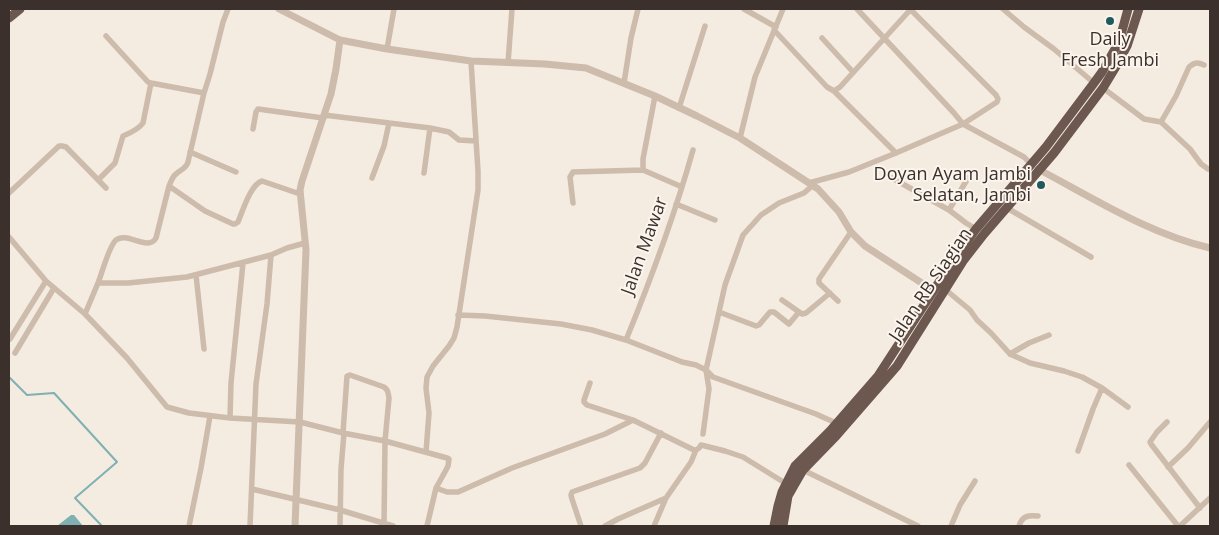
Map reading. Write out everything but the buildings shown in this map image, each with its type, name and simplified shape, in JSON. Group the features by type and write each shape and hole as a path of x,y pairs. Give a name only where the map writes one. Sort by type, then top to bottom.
{"highway":[{"path":"9,18 20,9"},
{"name":"Jalan RB Siagian","path":"783,526 788,496 803,470 836,436 897,366 963,261 1007,208 1035,167 1046,147 1102,72 1119,42 1128,9"},
{"name":"Jalan RB Siagian","path":"774,526 785,483 795,466 878,376 956,256 976,229 1035,167 1054,153 1103,88 1127,46 1139,9"}],"street":[{"path":"85,314 110,248 117,239 122,238 150,244 155,241 169,186 175,174 187,166 204,93 228,9"},
{"path":"279,9 340,40 471,61 577,66 655,96 740,138 811,184 839,212 851,232 865,246 934,292"},
{"path":"387,49 394,9"},
{"path":"508,63 512,9"},
{"path":"624,83 638,9"},
{"path":"744,9 775,29 827,86 896,153"},
{"path":"740,138 755,77 783,9"},
{"path":"857,9 963,124 1024,157 1035,167 1141,223 1172,237 1210,248"},
{"path":"703,434 710,389 706,370 725,285 743,235 761,214 779,203 804,193 811,184 849,172 963,124 992,106 998,99 910,9 834,92"},
{"path":"1003,9 1094,83"},
{"path":"679,108 705,26"},
{"path":"106,36 146,80 151,83 204,93"},
{"path":"822,38 854,72"},
{"path":"295,526 305,270 305,243 300,194 302,180 331,94 340,40"},
{"path":"426,452 429,413 426,382 429,372 454,338 478,190 471,61"},
{"path":"1161,122 1176,96 1189,67 1198,62 1204,65"},
{"path":"98,180 115,163 123,136 131,133 143,123 151,83"},
{"path":"1103,88 1144,119 1161,122 1190,149 1201,164 1210,169"},
{"path":"573,203 570,177 572,172 643,170 643,159 655,96"},
{"path":"253,129 258,109 430,128 449,132 459,140 476,141"},
{"path":"372,178 384,146 389,122"},
{"path":"424,173 430,128"},
{"path":"9,193 59,146 66,147 106,188"},
{"path":"682,188 693,150"},
{"path":"190,152 236,172"},
{"name":"Jalan Mawar","path":"626,340 642,301 682,188 643,170"},
{"path":"892,178 949,210 976,229"},
{"path":"949,210 968,178"},
{"path":"169,186 205,211 233,224 238,222 254,187 259,181 300,194"},
{"path":"676,204 715,220"},
{"path":"1007,208 1091,256"},
{"path":"838,301 819,283 819,279 851,232"},
{"path":"9,237 46,281 85,314 127,358 167,407 177,411 210,416 300,422 385,441 449,459 448,466 436,488 427,526"},
{"path":"98,283 128,284 187,277 271,256 287,248 305,243"},
{"path":"250,526 256,384 267,304 271,256"},
{"path":"230,418 231,383 242,263"},
{"path":"196,275 204,349"},
{"path":"10,339 46,281"},
{"path":"14,353 54,288"},
{"path":"946,290 970,310 977,320 1010,354 1030,363 1082,377 1102,388 1128,407"},
{"path":"782,300 802,314 806,313 830,293"},
{"path":"719,312 756,326 770,312 774,312 789,324 799,312"},
{"path":"458,315 561,324 592,330 626,340 706,370 713,377 836,423"},
{"path":"1010,354 1029,343 1049,336"},
{"path":"340,526 341,469 347,378 350,375 384,387 388,391 385,441 384,525"},
{"path":"590,383 584,400 586,404 633,420 696,450"},
{"path":"1078,450 1102,388"},
{"path":"189,526 210,416"},
{"path":"436,488 447,492 458,492 512,468 605,434 633,420"},
{"path":"1167,422 1157,432 1150,444 1200,508"},
{"path":"1168,467 1188,448 1210,422"},
{"path":"582,526 572,499 572,492 640,468 645,464 661,433"},
{"path":"654,526 666,498 701,445 743,458 785,483"},
{"path":"1129,465 1179,526 1210,498"},
{"path":"803,470 918,526"},
{"path":"951,526 960,505 975,481"},
{"path":"252,489 340,510 384,525 393,526"},
{"path":"605,526 666,498"},
{"path":"1019,526 1020,521 1024,518 1038,516"}],"water":[{"path":"71,515 74,515 83,526 57,526"}],"waterway":[{"path":"9,377 27,395 54,393 117,462 75,498 102,526"}],"place":[{"name":"Daily Fresh Jambi","path":"1110,21"},
{"name":"Doyan Ayam Jambi Selatan, Jambi","path":"1041,185"}]}
